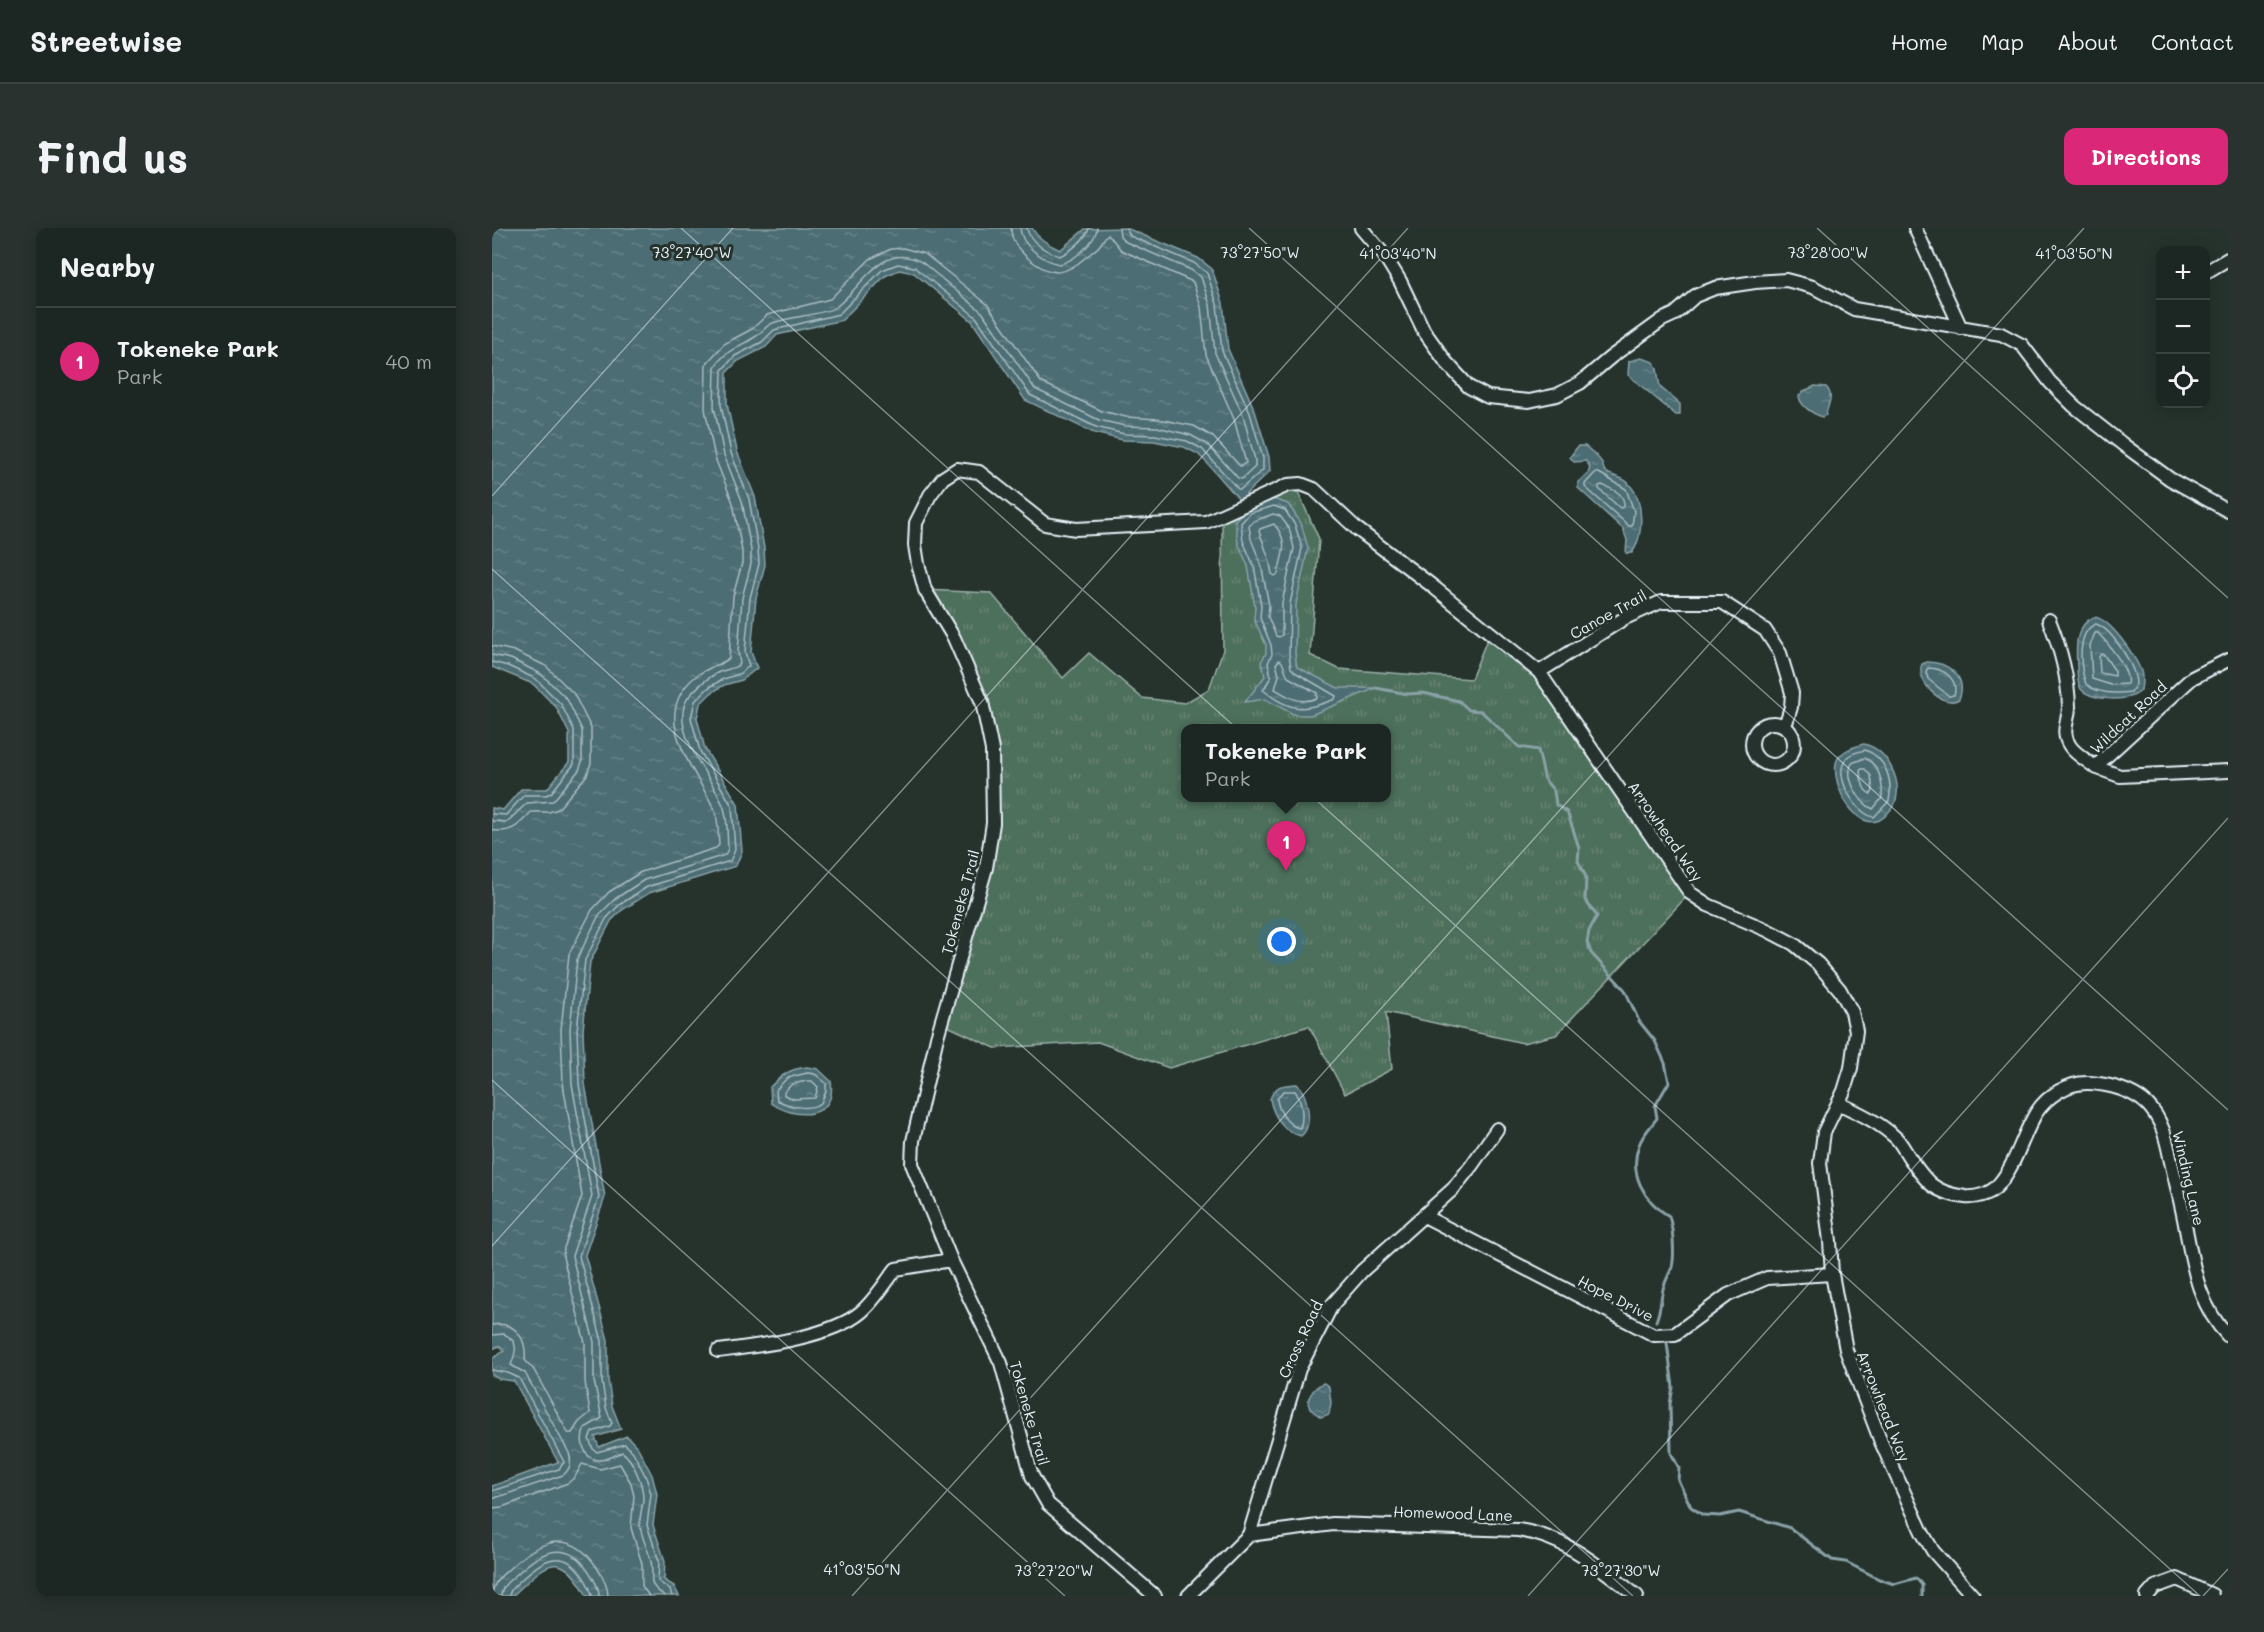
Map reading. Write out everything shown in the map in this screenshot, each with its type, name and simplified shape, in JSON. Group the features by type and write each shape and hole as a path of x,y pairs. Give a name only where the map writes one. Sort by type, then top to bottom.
{"street":[{"path":"1361,228 1384,255 1400,281 1424,331 1446,362 1469,387 1488,397 1529,401 1557,395 1580,383 1611,357 1662,320 1675,314 1695,296 1725,286 1786,280 1813,287 1854,309 2001,334 2022,345 2050,382 2074,406 2170,479 2228,511"},
{"path":"1915,228 1961,328"},
{"path":"2210,269 2228,259"},
{"name":"Tokeneke Trail","path":"1155,1596 1048,1504 1032,1476 1001,1363 951,1260 912,1164 914,1141 937,1037 987,868 993,824 992,750 982,702 954,638 925,590 915,545 916,523 930,495 943,478 957,469 978,472 1046,524 1076,529 1198,523 1216,519 1239,506"},
{"name":"Arrowhead Way","path":"1239,506 1294,483 1314,489 1357,529 1539,672 1690,893 1708,905 1794,944 1818,964 1840,990 1852,1012 1856,1031 1851,1068 1824,1132 1820,1163 1832,1274 1846,1350 1881,1442 1922,1532 1933,1551 1973,1596"},
{"name":"Canoe Trail","path":"1539,672 1625,618 1661,602 1722,602 1765,630 1780,653 1792,693 1791,707 1785,726"},
{"name":"Wildcat Road","path":"2049,620 2058,642 2066,675 2069,708 2064,731 2070,747 2095,767 2192,678 2228,660"},
{"path":"2095,767 2120,776 2228,771"},
{"name":"Winding Lane","path":"1838,1103 1873,1120 1898,1140 1919,1172 1934,1188 1954,1195 1974,1198 1996,1188 2008,1172 2042,1104 2061,1089 2082,1083 2105,1084 2125,1090 2147,1104 2164,1130 2195,1277 2215,1323 2228,1336"},
{"name":"Cross Road","path":"1188,1596 1249,1535 1299,1369 1332,1305 1362,1271 1453,1189 1497,1129"},
{"name":"Hope Drive","path":"1424,1216 1654,1335 1674,1334 1728,1295 1767,1278 1832,1274"},
{"path":"718,1350 762,1345 830,1329 860,1312 896,1269 951,1260"},
{"name":"Homewood Lane","path":"1249,1535 1333,1524 1518,1530 1539,1533 1573,1548 1637,1596"},
{"path":"2147,1596 2155,1587 2177,1579 2212,1595"}],"green space":[{"path":"1294,483 1319,539 1310,655 1339,669 1471,679 1490,632 1539,672 1690,893 1556,1035 1523,1043 1386,1012 1392,1069 1345,1094 1309,1026 1169,1068 1098,1042 995,1048 941,1023 993,823 982,702 925,590 991,593 1063,678 1089,653 1142,698 1185,703 1209,689 1223,650 1222,516"}],"water":[{"path":"492,228 1032,228 1044,241 1060,250 1085,229 1126,228 1198,258 1212,269 1223,303 1228,349 1255,411 1269,457 1270,471 1246,494 1253,507 1273,499 1288,504 1301,523 1308,548 1296,604 1297,667 1338,688 1376,688 1311,715 1295,715 1265,699 1245,702 1265,676 1261,662 1266,653 1266,645 1254,619 1255,607 1248,566 1238,543 1235,520 1244,511 1237,497 1198,454 1184,447 1154,441 1123,440 1094,433 1025,400 972,321 914,273 899,270 885,276 842,320 777,335 766,347 738,361 727,372 727,404 737,451 755,497 764,548 765,565 756,598 751,652 757,668 742,680 724,685 711,693 700,704 697,718 705,749 738,804 742,851 736,866 649,893 622,910 611,921 590,962 583,1030 585,1084 605,1197 585,1255 608,1340 608,1380 612,1406 621,1429 595,1437 599,1447 627,1436 638,1448 652,1475 657,1494 653,1525 665,1561 664,1580 674,1586 679,1596 587,1596 568,1570 560,1565 551,1565 534,1576 512,1596 492,1596 492,1486 558,1462 514,1381 499,1379 492,1375 492,1359 504,1351 500,1346 492,1349 492,808 503,810 521,789 547,789 569,762 569,733 556,707 533,684 492,667"},
{"path":"1641,358 1654,362 1660,387 1680,404 1680,415 1676,415 1628,375 1629,361"},
{"path":"1815,386 1826,387 1830,394 1826,415 1822,417 1804,406 1799,396"},
{"path":"1578,446 1585,446 1602,463 1605,471 1625,480 1635,492 1641,519 1639,537 1632,553 1626,553 1627,540 1623,529 1578,488 1578,482 1588,474 1590,467 1586,461 1574,462 1570,457"},
{"path":"2094,617 2100,619 2114,631 2138,664 2142,680 2141,690 2136,694 2111,699 2093,696 2081,689 2077,675 2078,638 2083,626"},
{"path":"1927,662 1942,665 1954,672 1961,684 1959,699 1945,700 1932,692 1922,678 1922,664"},
{"path":"1864,744 1880,752 1886,759 1897,785 1894,804 1887,814 1877,821 1867,821 1857,816 1842,795 1837,782 1835,770 1839,757 1849,749"},
{"path":"807,1067 818,1069 831,1081 828,1103 821,1110 802,1114 781,1109 771,1103 770,1087 778,1079 795,1069"},
{"path":"1297,1084 1307,1102 1308,1110 1307,1125 1301,1136 1289,1131 1280,1122 1270,1099 1280,1086"},
{"path":"1324,1383 1329,1387 1331,1403 1329,1414 1321,1417 1311,1409 1308,1403 1312,1392"}],"waterway":[{"path":"1376,688 1408,694 1423,693 1459,701 1469,710 1481,711 1519,747 1538,750 1545,780 1554,791 1556,805 1567,812 1579,848 1578,861 1586,877 1585,900 1597,916 1589,931 1587,942 1591,953 1625,990 1639,1021 1655,1041 1665,1063 1669,1082 1655,1106 1657,1118 1643,1137 1636,1156 1637,1177 1641,1186 1653,1203 1669,1216 1672,1234 1672,1267 1664,1286 1656,1321"},
{"path":"1667,1343 1673,1387 1670,1404 1671,1453 1679,1468 1678,1480 1691,1507 1703,1515 1720,1516 1739,1512 1790,1528 1832,1560 1846,1562 1879,1579 1894,1584 1916,1578 1922,1585 1922,1596"}],"place":[{"name":"Tokeneke Park","path":"1286,871"}]}
